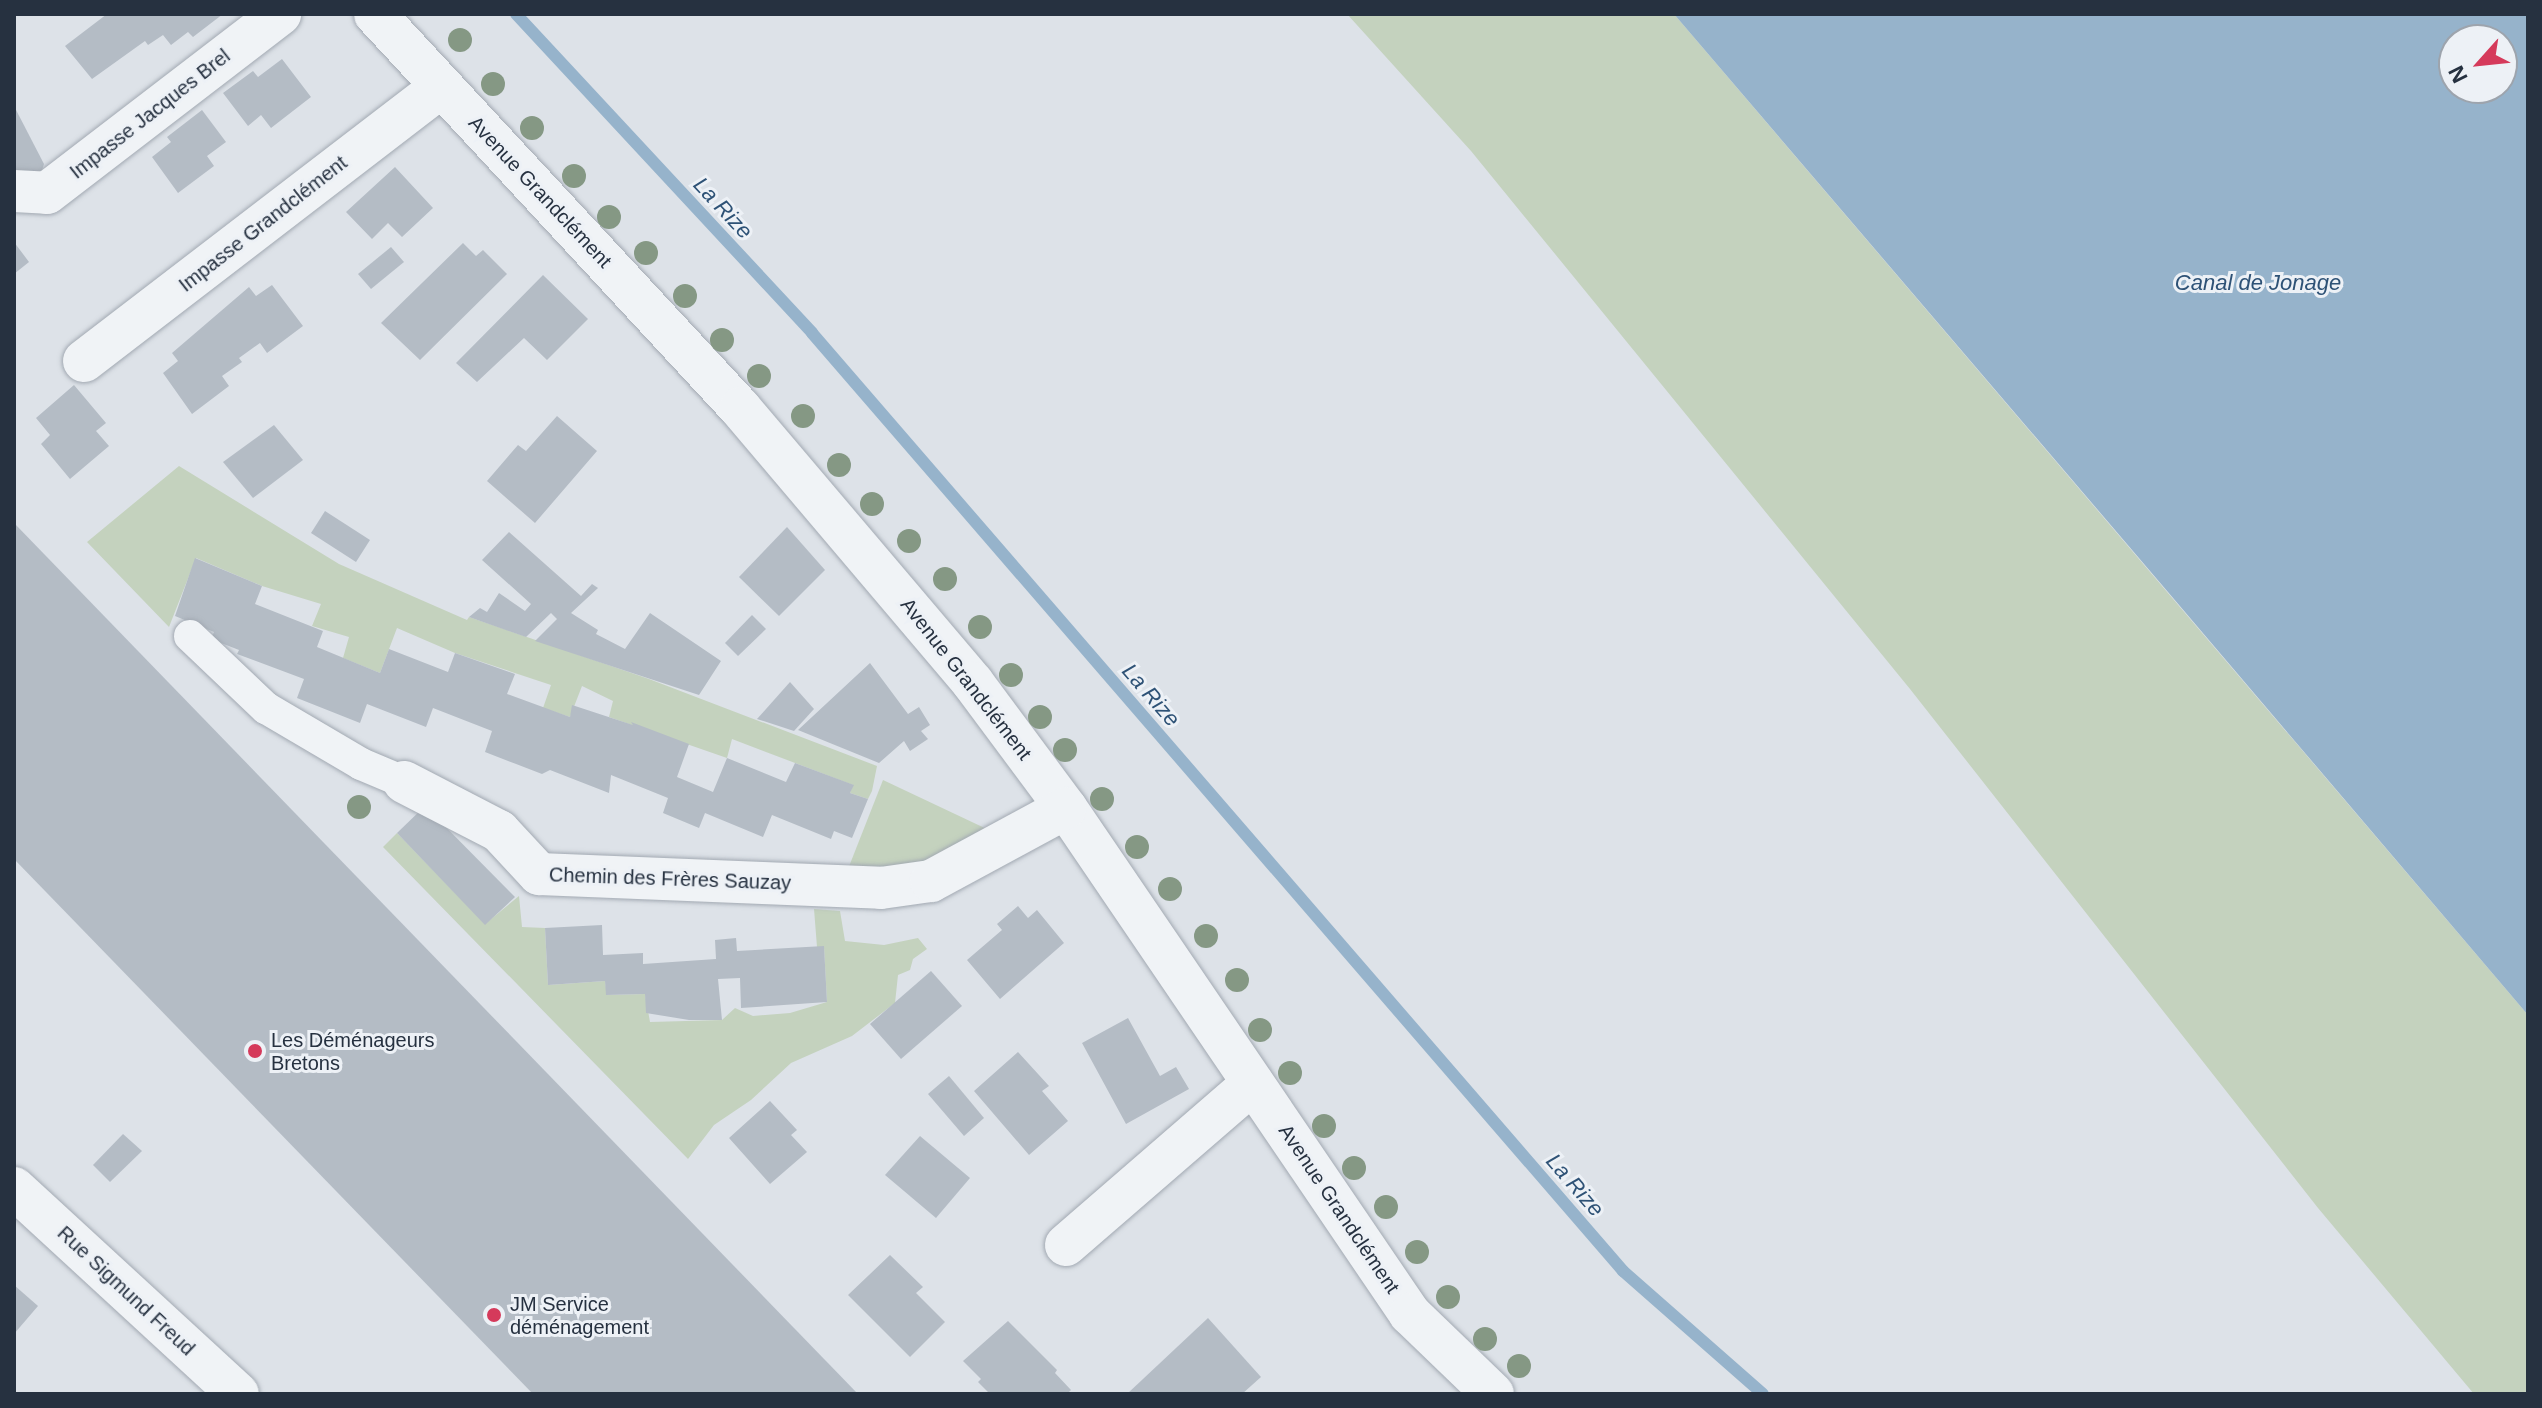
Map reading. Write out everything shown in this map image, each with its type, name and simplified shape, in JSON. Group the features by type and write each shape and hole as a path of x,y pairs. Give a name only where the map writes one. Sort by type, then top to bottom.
{"street":[{"name":"Impasse Jacques Brel","path":"14,191 47,193 280,14"},
{"name":"Avenue Grandclément","path":"375,14 740,408 973,683 1066,808 1410,1314 1493,1394"},
{"name":"Impasse Grandclément","path":"84,361 442,86"},
{"name":"Chemin des Frères Sauzay","path":"190,636 266,708 361,764 404,782 499,831 539,874 881,888 931,881 1066,808"},
{"path":"1066,1245 1253,1083"},
{"name":"Rue Sigmund Freud","path":"14,1188 238,1394"}],"green space":[{"path":"1347,14 1674,14 2528,1015 2528,1394 2474,1394 2318,1208 1910,689 1471,151"},
{"path":"179,466 339,564 467,620 469,617 649,679 877,766 872,791 868,799 850,793 853,785 732,739 727,758 609,717 613,701 582,686 570,717 543,708 551,685 455,653 397,628 380,673 343,658 349,637 312,626 321,604 262,586 196,558 169,627 87,542"},
{"path":"883,780 991,831 928,866 848,869"},
{"path":"397,833 485,924 519,896 522,927 545,928 548,985 605,981 607,995 645,994 650,1022 722,1020 735,1008 753,1016 790,1013 827,1002 824,947 817,947 814,909 840,911 845,941 884,945 918,938 927,949 913,959 910,970 898,975 895,1003 852,1036 791,1063 751,1100 714,1125 688,1159 383,847"}],"water":[{"name":"Canal de Jonage","path":"1674,14 2528,14 2528,1015 2168,592"}],"building":[{"path":"107,14 223,14 193,37 188,32 171,45 163,35 148,45 145,41 92,79 65,46"},
{"path":"282,59 311,97 271,128 261,115 248,126 223,93 253,71 258,77"},
{"path":"14,106 44,164 42,170 24,180 14,170"},
{"path":"202,110 226,142 207,156 214,166 178,193 152,157 171,142 167,137"},
{"path":"395,167 433,208 402,237 388,223 372,239 346,212"},
{"path":"14,242 29,262 14,274"},
{"path":"463,243 476,256 483,250 507,274 420,360 381,323"},
{"path":"391,247 404,262 371,289 358,274"},
{"path":"543,275 588,319 547,360 524,338 477,382 456,363"},
{"path":"272,285 303,326 267,353 260,343 239,358 242,362 222,376 229,386 192,414 163,373 178,361 172,353 249,287 256,296"},
{"path":"74,385 106,423 96,431 109,446 70,479 41,444 50,435 36,418"},
{"path":"557,416 597,451 535,523 487,481 518,445 526,451"},
{"path":"274,425 303,460 253,498 223,462"},
{"path":"325,511 370,540 356,562 311,533"},
{"path":"14,523 858,1394 533,1394 14,859"},
{"path":"787,527 825,570 779,616 739,577"},
{"path":"509,532 581,596 592,584 598,588 571,613 598,630 596,634 625,649 650,613 721,661 699,695 535,641 557,619 551,613 526,637 469,617 480,608 487,612 499,593 525,611 531,604 482,560"},
{"path":"195,558 262,586 255,604 323,631 317,647 380,673 389,649 448,672 455,653 515,674 507,694 570,717 572,705 633,725 631,722 689,744 677,777 713,792 727,758 786,782 795,763 854,785 850,793 868,799 852,838 834,831 831,839 772,815 763,837 705,813 699,828 663,813 668,798 611,775 609,793 550,770 542,774 485,752 492,731 433,708 426,727 367,704 360,723 297,698 304,679 237,654 239,650 211,639 214,632 175,616"},
{"path":"752,615 766,629 738,656 725,643"},
{"path":"870,663 908,714 919,707 930,725 921,731 928,739 910,751 904,741 879,763 798,730"},
{"path":"790,682 814,709 794,731 757,719"},
{"path":"425,806 515,897 485,925 397,833"},
{"path":"1018,906 1028,918 1037,910 1064,943 1000,999 967,960 1002,930 997,924"},
{"path":"602,925 603,955 643,953 643,964 716,959 715,940 736,938 737,951 824,946 827,1002 741,1008 740,978 718,979 722,1020 689,1020 646,1013 645,994 606,995 605,981 548,985 545,928"},
{"path":"931,971 962,1006 901,1059 870,1024"},
{"path":"1128,1018 1160,1076 1176,1067 1189,1089 1126,1124 1082,1043"},
{"path":"1018,1052 1049,1086 1042,1091 1068,1121 1029,1155 974,1091"},
{"path":"949,1076 984,1118 964,1136 928,1094"},
{"path":"770,1101 797,1130 791,1135 807,1152 770,1184 729,1138"},
{"path":"123,1134 142,1151 110,1182 93,1165"},
{"path":"920,1136 970,1178 936,1218 885,1175"},
{"path":"890,1255 923,1287 916,1293 945,1322 910,1357 848,1295"},
{"path":"14,1285 38,1306 14,1334"},
{"path":"1208,1318 1261,1377 1242,1394 1127,1394"},
{"path":"1008,1321 1057,1370 1055,1373 1071,1390 1067,1394 990,1394 978,1382 981,1379 963,1361"}],"waterway":[{"name":"La Rize","path":"516,14 812,333 1623,1271 1763,1394"}],"place":[{"name":"Les Déménageurs Bretons","path":"255,1051"},
{"name":"JM Service déménagement","path":"494,1315"}]}
